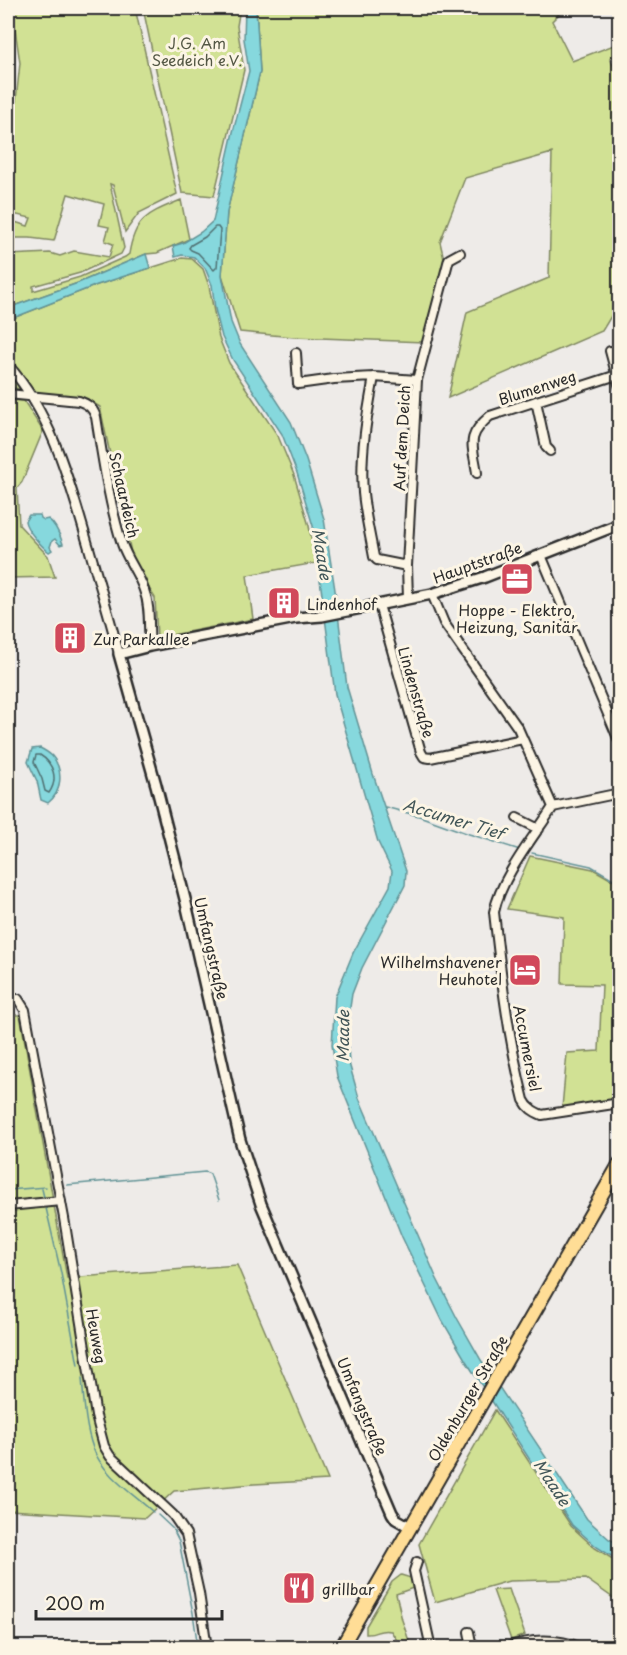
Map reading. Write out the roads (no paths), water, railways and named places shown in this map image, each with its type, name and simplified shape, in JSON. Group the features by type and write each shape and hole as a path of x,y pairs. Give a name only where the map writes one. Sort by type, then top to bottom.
{"main road":[{"name":"Oldenburger Straße","path":"341,1647 620,1163"}],"street":[{"name":"Auf dem Deich","path":"408,599 407,566 417,380 449,259 460,253"},
{"path":"610,351 620,388"},
{"path":"296,353 298,384 374,377 417,380"},
{"name":"Umfangstraße","path":"8,365 32,396 64,464 156,785 186,903 240,1140 258,1193 392,1513 396,1519 410,1527"},
{"name":"Blumenweg","path":"477,473 472,439 478,426 490,416 618,374"},
{"path":"374,377 363,461 363,492 367,522 374,556 377,560 407,566"},
{"name":"Schaardeich","path":"8,394 79,401 94,411 106,484 122,544 148,602 150,646"},
{"path":"536,401 546,447 550,451"},
{"name":"Hauptstraße","path":"119,654 296,618 322,616 432,594 467,584 620,524"},
{"path":"541,555 620,743"},
{"path":"432,594 444,623 518,728 553,807 620,794"},
{"name":"Lindenstraße","path":"379,605 424,757 430,758 523,739"},
{"name":"Accumersiel","path":"553,807 506,882 494,912 502,988 515,1064 524,1100 532,1111 542,1115 620,1103"},
{"path":"517,818 539,829"},
{"name":"Heuweg","path":"18,999 25,1010 61,1201 96,1416 104,1446 110,1456 173,1515 186,1534 199,1593 207,1647"},
{"path":"8,1206 61,1201"},
{"path":"417,1562 414,1571 431,1647"},
{"path":"469,1632 471,1642 479,1647"},
{"path":"504,1647 547,1639 565,1641 582,1647"}],"water":[{"name":"Maade","path":"245,8 256,8 260,72 227,212 222,275 231,322 240,344 291,422 306,460 324,519 347,687 373,774 406,871 405,885 362,968 352,994 347,1028 349,1063 359,1098 436,1277 457,1318 481,1360 587,1519 609,1539 619,1544 619,1561 597,1547 572,1525 442,1320 402,1237 337,1076 332,1045 335,997 353,953 390,886 392,871 378,842 335,694 313,526 297,473 282,434 233,360 222,337 212,285 205,268 194,257 182,255 175,257 173,246 201,232 213,221 249,71 244,39"},
{"path":"146,254 150,268 97,285 8,320 8,308 78,283"},
{"path":"29,515 40,515 44,520 51,521 63,544 60,545 55,539 50,547 52,550 49,552 28,528 25,521"},
{"path":"40,748 52,756 60,774 59,787 48,803 41,800 37,781 28,762 32,749"}],"waterway":[{"name":"Accumer Tief","path":"385,807 520,850"},
{"name":"Accumer Tief","path":"532,853 591,866 620,883"},
{"path":"67,1185 205,1172 210,1174 219,1200"},
{"path":"8,1190 46,1187"},
{"path":"42,1189 44,1197"},
{"path":"46,1208 78,1365"},
{"path":"82,1378 88,1431 97,1457 119,1483 153,1512"},
{"path":"158,1515 173,1529 179,1541 193,1613 196,1648"}],"place":[{"name":"Hoppe - Elektro, Heizung, Sanitär","path":"517,579"},
{"name":"Lindenhof","path":"284,603"},
{"name":"Zur Parkallee","path":"70,638"},
{"name":"Wilhelmshavener Heuhotel","path":"525,970"},
{"name":"grillbar","path":"299,1588"}],"park label":[{"name":"J.G. Am Seedeich e.V.","path":"197,50"}]}
